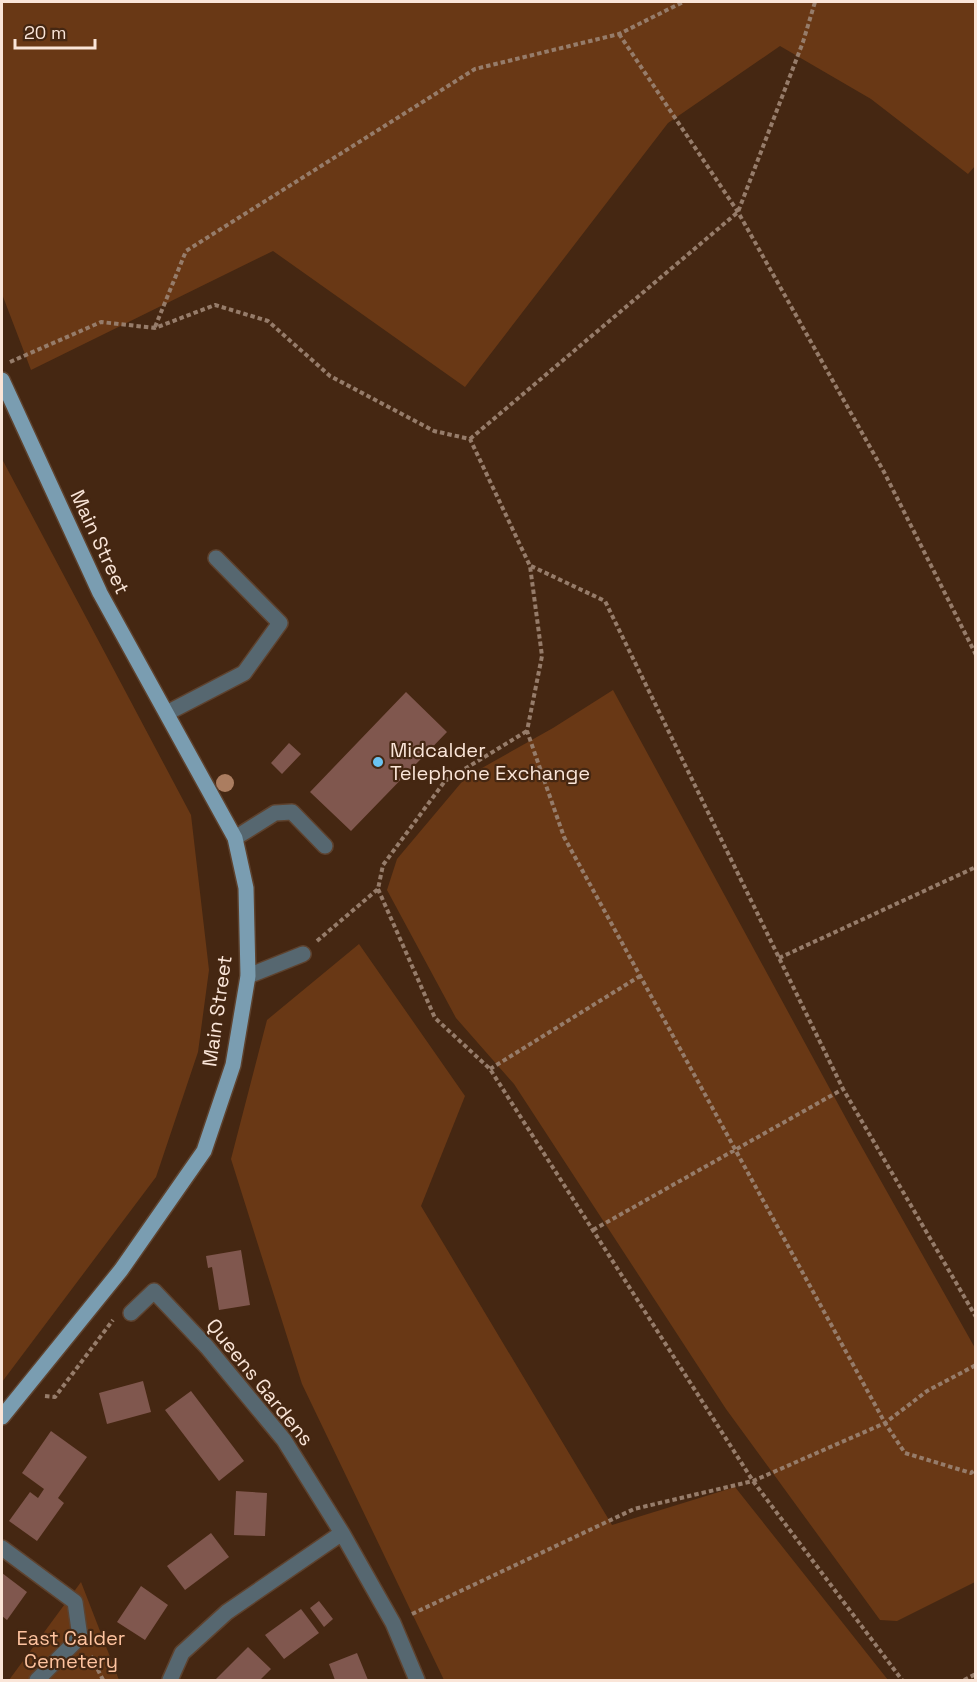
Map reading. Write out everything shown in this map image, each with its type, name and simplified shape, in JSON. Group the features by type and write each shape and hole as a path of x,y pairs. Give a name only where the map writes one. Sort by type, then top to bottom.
{"main road":[{"name":"Main Street","path":"2,380 100,593 235,838 246,888 248,976 233,1065 204,1151 121,1270 2,1417"}],"street":[{"path":"167,712 244,673 279,623 216,558"},
{"path":"235,838 274,813 292,812 325,846"},
{"path":"248,976 303,954"},
{"name":"Queens Gardens","path":"131,1313 154,1291 207,1347 284,1440 342,1533 393,1623 417,1680"},
{"path":"170,1680 182,1653 227,1612 342,1533"},
{"path":"2,1548 75,1602 80,1637 37,1680"}],"path":[{"path":"155,328 186,251 465,75 475,69 619,34 683,2"},
{"path":"470,439 738,212 803,42 815,2"},
{"path":"619,34 738,212 884,472 975,655"},
{"path":"2,366 101,322 155,328 215,305 268,321 330,376 434,431 470,439"},
{"path":"470,439 530,566 542,656 527,731 564,837 885,1423 905,1453 971,1473 975,1469"},
{"path":"530,566 605,601 843,1089 975,1317"},
{"path":"527,731 445,781 383,865 378,889 435,1018 490,1069 753,1481 902,1680"},
{"path":"780,958 975,867"},
{"path":"303,954 378,889"},
{"path":"490,1069 640,976"},
{"path":"593,1230 843,1089"},
{"path":"24,1392 55,1397 112,1320 131,1313"},
{"path":"393,1623 634,1509 753,1481 885,1423 927,1391 975,1365"},
{"path":"80,1637 103,1680"},
{"path":"964,1680 975,1674"}],"green space":[{"path":"2,2 975,2 975,166 968,174 871,99 780,46 668,123 465,387 273,251 31,370 2,294"},
{"path":"2,459 191,815 209,970 198,1052 156,1177 2,1382"},
{"path":"613,690 855,1135 975,1348 975,1582 897,1621 880,1620 726,1409 514,1084 456,1018 387,890 397,859 466,777 553,728"},
{"path":"359,944 465,1096 421,1206 612,1525 735,1487 888,1680 444,1680 302,1384 231,1159 267,1020"},
{"name":"East Calder Cemetery","path":"81,1582 119,1680 9,1680"}],"building":[{"name":"Midcalder Telephone Exchange","path":"406,692 447,732 351,831 310,792"},
{"path":"289,743 301,754 282,774 271,763"},
{"path":"241,1250 250,1305 219,1310 212,1267 208,1268 206,1256"},
{"path":"143,1381 151,1412 107,1424 99,1393"},
{"path":"191,1391 244,1461 219,1481 165,1410"},
{"path":"51,1431 87,1457 58,1498 64,1503 37,1541 9,1521 30,1492 38,1498 44,1489 22,1473"},
{"path":"236,1491 267,1493 265,1536 234,1535"},
{"path":"211,1533 229,1557 185,1590 167,1566"},
{"path":"2,1573 27,1592 7,1620 2,1616"},
{"path":"141,1586 168,1605 145,1640 117,1622"},
{"path":"319,1601 333,1619 324,1627 310,1608"},
{"path":"301,1609 319,1633 284,1659 265,1635"},
{"path":"248,1647 271,1669 260,1680 215,1680"},
{"path":"357,1653 368,1680 335,1680 329,1664"}],"place":[{"name":"Midcalder Telephone Exchange","path":"378,762"}]}
